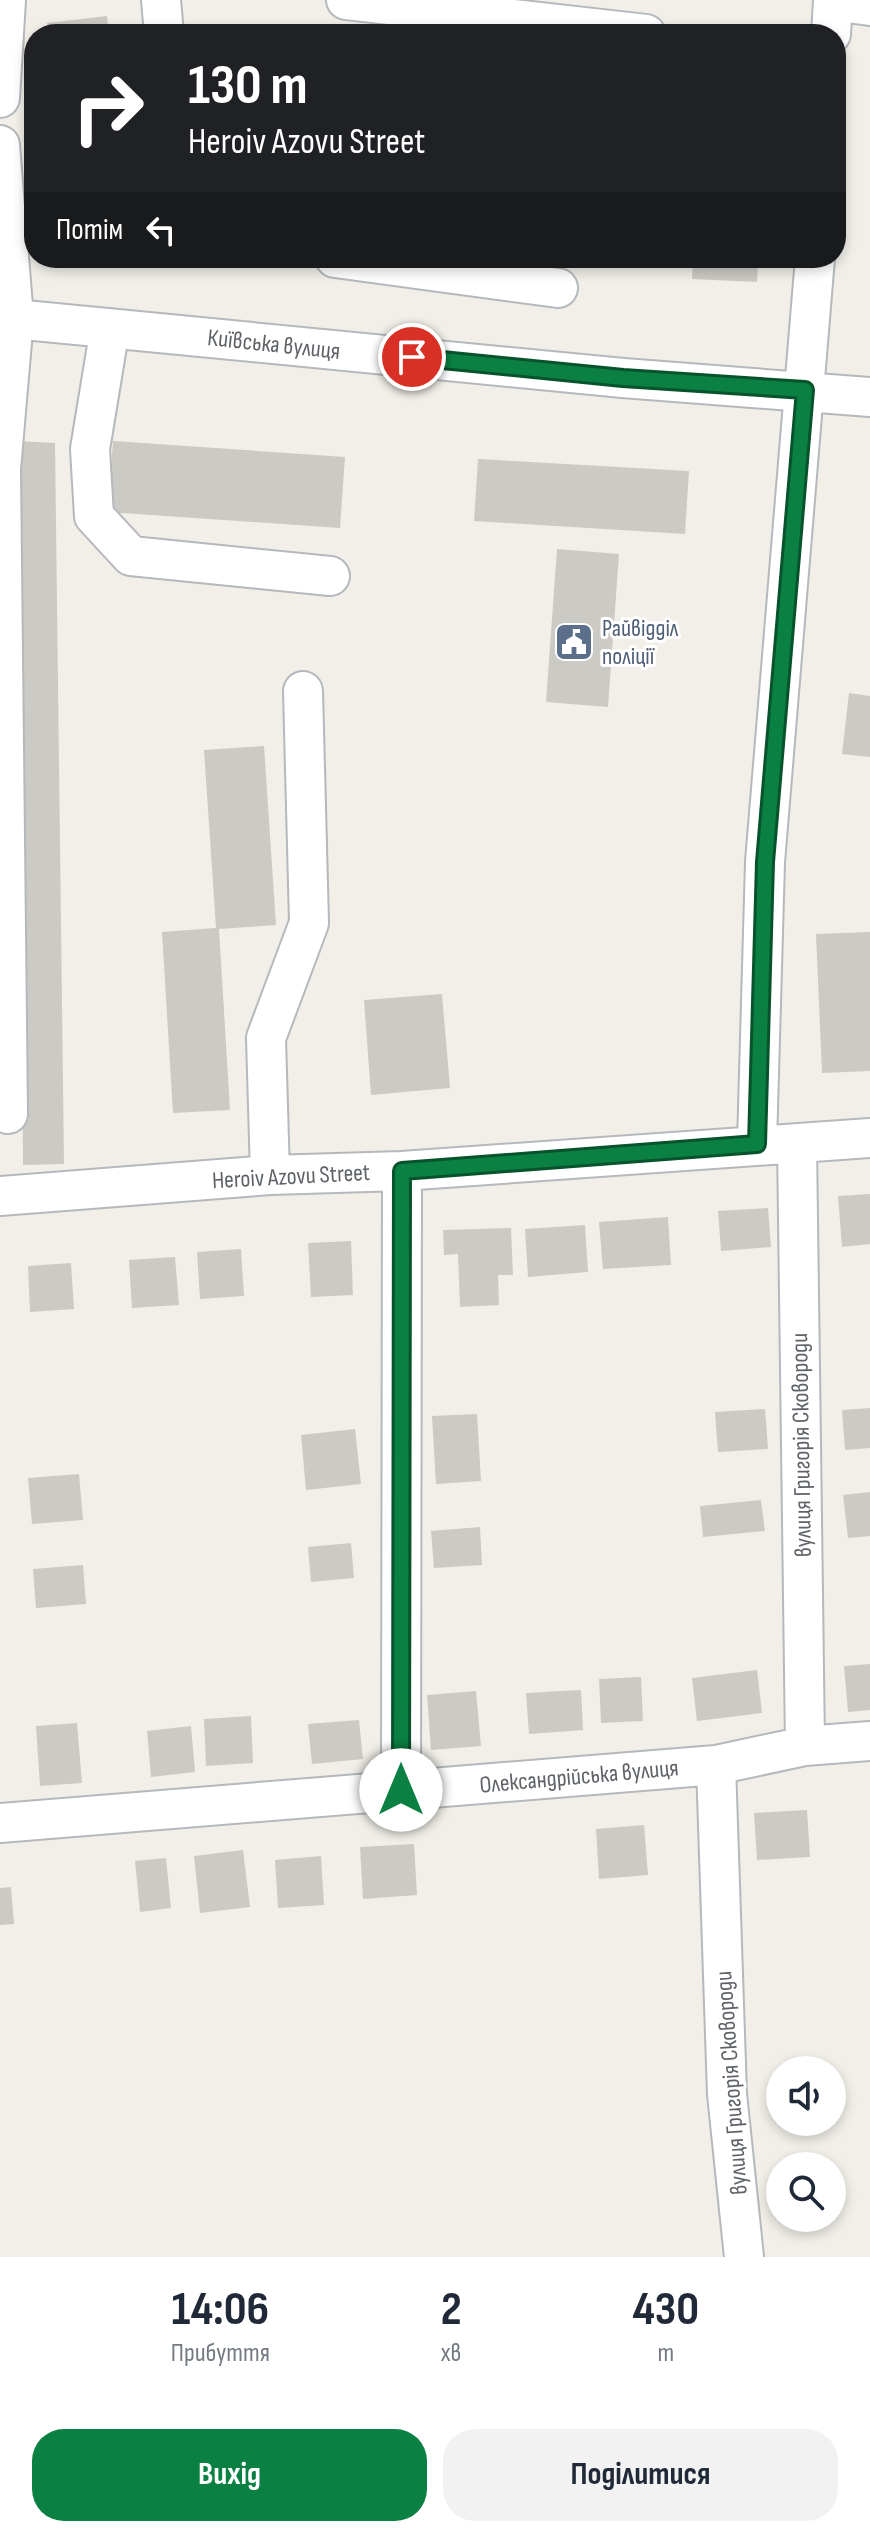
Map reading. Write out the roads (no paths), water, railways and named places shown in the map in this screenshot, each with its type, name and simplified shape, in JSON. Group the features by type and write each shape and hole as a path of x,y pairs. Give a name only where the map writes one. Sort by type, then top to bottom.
{"street":[{"path":"0,98 6,0"},
{"path":"161,0 163,24"},
{"path":"346,0 558,24"},
{"path":"832,24 833,1 870,6"},
{"path":"0,145 14,319 1,469 8,1114"},
{"path":"409,268 558,288"},
{"path":"757,1144 765,862 814,268"},
{"name":"Київська вулиця","path":"14,319 623,378 870,397"},
{"path":"110,328 90,449 94,516 131,556 330,576"},
{"path":"270,1175 266,1038 309,923 303,691"},
{"name":"Heroiv Azovu Street","path":"0,1196 270,1175 402,1171 870,1138"},
{"name":"вулиця Григорія Сковороди","path":"797,1143 805,1746"},
{"path":"401,1790 402,1171"},
{"name":"Олександрійська вулиця","path":"0,1823 716,1765 805,1746 870,1741"},
{"name":"вулиця Григорія Сковороди","path":"716,1765 727,2094 744,2257"}],"place":[{"name":"Райвідділ поліції","path":"574,642"}]}
